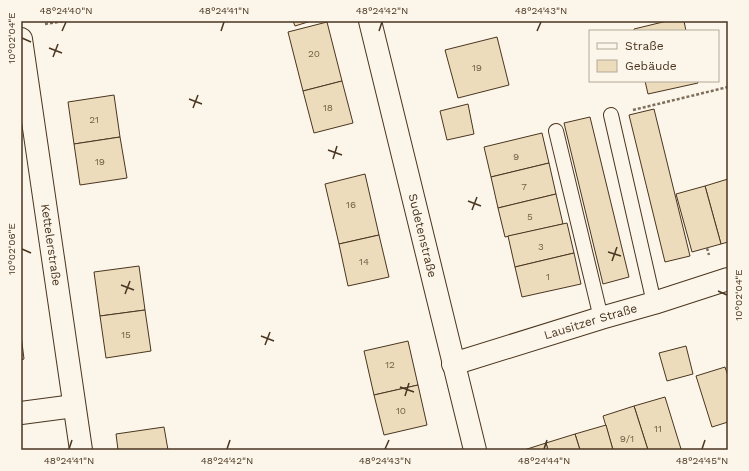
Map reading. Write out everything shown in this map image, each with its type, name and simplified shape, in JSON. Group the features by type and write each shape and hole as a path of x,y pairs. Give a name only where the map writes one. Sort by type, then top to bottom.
{"street":[{"name":"Sudetenstraße","path":"370,21 475,450"},
{"name":"Kettelerstraße","path":"21,39 81,450"},
{"name":"Lausitzer Straße","path":"453,364 728,279"},
{"path":"21,413 74,406"}],"lane":[{"path":"611,115 654,303"},
{"path":"556,131 601,318"}],"path":[{"path":"611,115 728,87"}],"building":[{"path":"293,21 311,21 295,26"},
{"path":"667,21 684,21 686,30 634,30"},
{"path":"327,22 342,81 303,91 288,32"},
{"path":"497,37 509,85 458,98 445,50"},
{"path":"342,81 353,123 314,133 303,91"},
{"path":"645,82 698,83 648,94"},
{"path":"114,95 120,137 74,144 68,102"},
{"path":"468,104 474,134 447,140 440,111"},
{"path":"654,109 690,256 665,262 629,115"},
{"path":"590,117 629,277 603,284 564,123"},
{"path":"542,133 549,163 491,177 484,147"},
{"path":"120,137 127,178 80,185 74,144"},
{"path":"549,163 556,194 498,208 491,177"},
{"path":"365,174 379,235 339,244 325,184"},
{"path":"728,179 728,242 721,244 705,186"},
{"path":"705,186 721,244 692,252 676,194"},
{"path":"556,194 563,224 505,237 498,208"},
{"path":"567,223 574,253 515,267 508,236"},
{"path":"379,235 389,277 348,286 339,244"},
{"path":"574,253 581,284 522,297 515,267"},
{"path":"139,266 145,310 100,316 94,272"},
{"path":"145,310 151,351 106,358 100,316"},
{"path":"21,335 24,359 21,360"},
{"path":"408,341 418,385 374,395 364,351"},
{"path":"686,346 693,374 667,381 659,353"},
{"path":"725,367 728,376 728,422 712,427 696,376"},
{"path":"418,385 427,425 384,435 374,395"},
{"path":"665,397 681,449 648,450 634,406"},
{"path":"634,406 648,450 613,450 603,416"},
{"path":"606,425 613,450 580,450 575,434"},
{"path":"164,427 168,450 118,450 116,434"},
{"path":"575,434 580,450 548,450 546,443"},
{"path":"546,443 548,450 524,450"}]}
